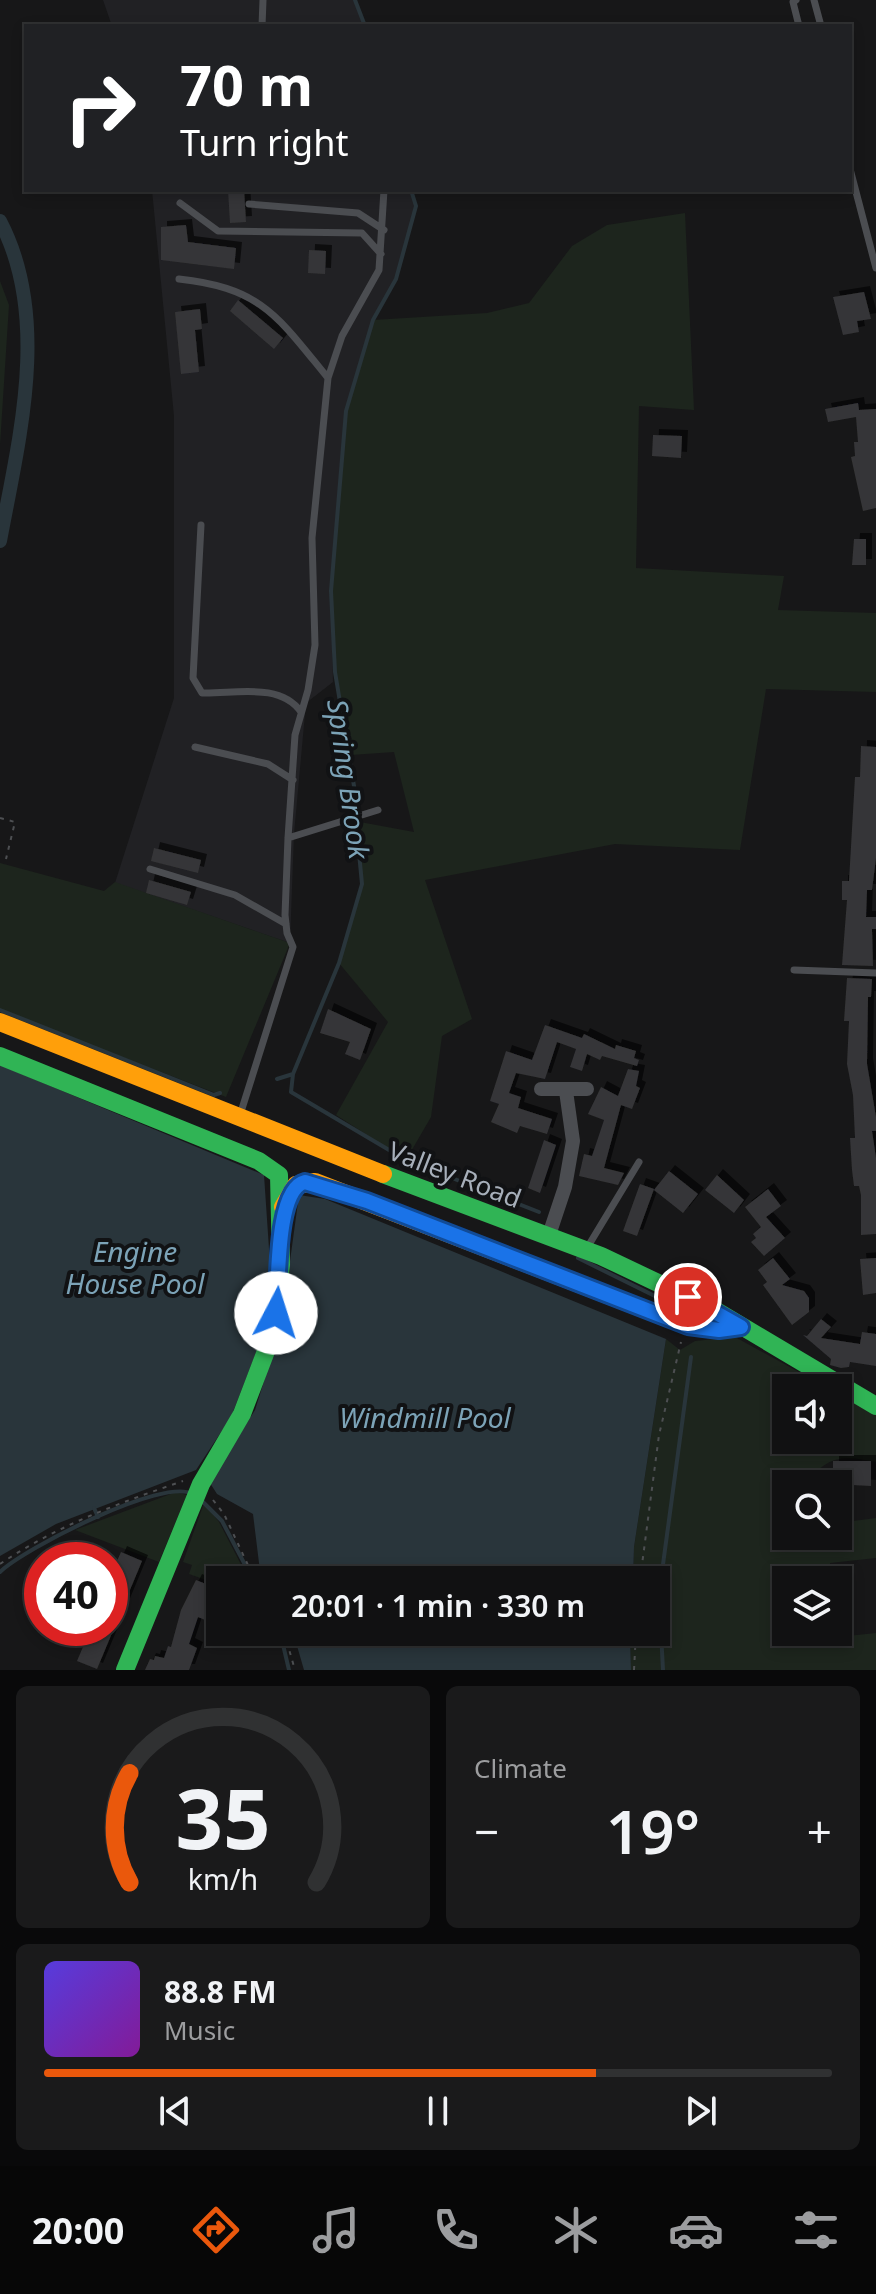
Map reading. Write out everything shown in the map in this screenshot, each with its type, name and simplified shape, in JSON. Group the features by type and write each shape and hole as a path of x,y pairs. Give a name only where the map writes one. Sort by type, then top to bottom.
{"street":[{"name":"Valley Road","path":"0,1022 484,1214 586,1250 713,1309 876,1406"},
{"path":"0,1056 259,1161 279,1175 283,1207 281,1265 271,1338 242,1414 193,1502 125,1670"},
{"path":"541,1089 587,1089"},
{"path":"549,1235 565,1187 573,1141 566,1091"},
{"path":"283,1207 296,1185 315,1182 688,1326 719,1330 741,1327"}],"lane":[{"path":"262,24 263,0"},
{"path":"796,0 793,2 798,24"},
{"path":"814,0 820,24"},
{"path":"852,177 876,268"},
{"path":"239,1117 293,947 286,924 288,838 295,735 315,645 312,538 328,378 342,336 379,270 384,230 384,192"},
{"path":"180,203 218,231 362,233 381,254"},
{"path":"249,204 358,213 384,230"},
{"path":"179,279 218,283 244,293 285,326 328,378"},
{"path":"201,525 193,678 202,693 269,691 293,699 301,712"},
{"path":"195,747 268,764 293,780"},
{"path":"288,838 378,810"},
{"path":"150,869 235,895 286,924"},
{"path":"794,970 876,973"},
{"path":"586,1250 639,1162"}],"path":[{"path":"0,818 15,822 6,859"},
{"path":"642,1566 659,1435 688,1326"},
{"path":"0,1564 32,1542 94,1514 182,1481 201,1484 224,1514 248,1566"},
{"path":"288,1646 295,1670"},
{"path":"634,1670 635,1646"}],"shaded area":[{"path":"103,0 355,0 364,24 111,24"},
{"path":"152,192 412,192 416,206 396,279 373,320 338,521 331,591 333,682 306,703 294,834 290,943 115,883 174,698 174,416"},
{"path":"685,213 694,410 639,406 636,568 784,576 778,610 876,613 876,692 766,689 740,850 615,844 425,880 472,1019 442,1036 431,1117 406,1160 336,1115 388,1022 339,963 362,884 357,832 360,822 414,832 394,752 351,755 335,672 331,591 346,411 373,320 487,313 529,303 572,246 607,225"},
{"path":"0,281 9,305 0,445"},
{"path":"0,863 104,891 115,882 290,943 226,1097 0,1010"},
{"path":"735,1337 802,1374 772,1374 772,1454 852,1454 852,1401 876,1415 876,1462 845,1458 829,1462 818,1470 772,1470 772,1550 852,1550 852,1521 876,1518 876,1558 830,1563 830,1566 772,1566 772,1646 852,1646 852,1636 876,1633 876,1670 631,1670 630,1646 670,1646 670,1566 633,1566 634,1547 666,1339 680,1350 695,1341"},
{"path":"176,1492 187,1495 159,1562 128,1550 128,1542 106,1542 75,1530"},
{"path":"204,1503 219,1522 242,1566 206,1566 206,1580 189,1574 192,1565 183,1562"}],"water":[{"name":"Engine House Pool","path":"0,1065 264,1175 271,1278 259,1345 231,1417 196,1470 56,1524 0,1556"},
{"name":"Windmill Pool","path":"299,1195 325,1199 666,1339 633,1566 259,1566 253,1514 217,1494 210,1483 255,1410 281,1327"},
{"path":"297,1646 630,1646 631,1670 304,1670"}],"building":[{"path":"228,192 244,192 246,222 230,223"},
{"path":"186,225 188,242 236,248 234,269 161,260 161,227"},
{"path":"309,250 326,251 325,274 308,273"},
{"path":"864,292 871,319 857,321 859,332 843,335 833,297"},
{"path":"238,300 283,338 274,349 230,311"},
{"path":"200,309 202,329 195,330 199,372 181,374 175,312"},
{"path":"858,403 859,410 876,409 876,508 863,511 851,457 855,456 854,442 858,442 856,417 828,422 825,409"},
{"path":"653,435 682,436 681,458 652,456"},
{"path":"854,539 866,539 866,565 852,565"},
{"path":"861,746 876,747 876,858 872,890 867,890 866,917 876,917 876,929 872,929 873,966 842,965 847,900 842,900 842,881 849,881 855,777 860,777"},
{"path":"154,848 201,860 198,873 151,861"},
{"path":"149,880 191,892 187,905 146,893"},
{"path":"847,978 872,979 871,997 868,997 867,1064 876,1117 876,1131 872,1131 876,1158 876,1234 861,1235 861,1195 859,1186 854,1186 852,1170 850,1138 855,1138 853,1095 847,1064 849,1021 844,1021"},
{"path":"328,1009 371,1029 360,1060 345,1054 350,1042 320,1033"},
{"path":"545,1025 582,1038 584,1034 615,1049 616,1045 636,1051 634,1058 639,1060 637,1066 602,1056 600,1060 587,1054 582,1071 570,1067 576,1049 557,1042 545,1079 516,1073 509,1093 521,1097 518,1108 552,1119 547,1134 520,1126 517,1133 491,1122 499,1104 490,1101 506,1051 532,1060"},
{"path":"628,1069 639,1071 636,1086 640,1088 632,1109 621,1105 604,1168 624,1173 618,1185 579,1176 584,1154 592,1156 604,1120 588,1114 601,1087 618,1096"},
{"path":"544,1140 556,1145 540,1193 528,1188"},
{"path":"669,1171 698,1194 683,1213 654,1190"},
{"path":"717,1175 744,1200 734,1213 705,1190"},
{"path":"640,1184 654,1189 637,1236 623,1231"},
{"path":"768,1189 781,1206 766,1217 785,1238 764,1256 751,1242 756,1238 753,1234 761,1227 745,1207"},
{"path":"773,1258 790,1279 782,1285 804,1291 809,1298 809,1312 792,1325 763,1285 767,1282 758,1270"},
{"path":"876,1258 876,1293 863,1295 860,1259"},
{"path":"821,1319 831,1327 821,1338 860,1344 862,1332 876,1334 876,1366 850,1362 849,1367 830,1365 831,1359 803,1335 807,1336"},
{"path":"833,1461 871,1461 871,1486 852,1485 852,1470 833,1470"},
{"path":"128,1555 142,1561 128,1595"},
{"path":"196,1580 206,1584 206,1620 198,1617 189,1644 197,1648 189,1670 145,1670 150,1659 154,1660 155,1656 164,1658 168,1646 171,1647 181,1610"},
{"path":"83,1646 107,1646 97,1669 77,1661"}],"waterway":[{"name":"Spring Brook","path":"355,0 364,24"},
{"name":"Spring Brook","path":"412,192 416,206 396,279 373,320 346,411 331,591 335,672 360,822 357,832 362,884 339,963 293,1074 291,1092 406,1160 539,1212"},
{"path":"0,221 15,258 24,298 27,338 22,421 0,541"},
{"path":"0,1010 214,1095 220,1093"},
{"path":"277,1079 293,1074"},
{"path":"578,1258 677,1307"},
{"path":"663,1670 659,1594 691,1357"},
{"path":"0,1572 64,1532 126,1505 177,1491 192,1494"},
{"path":"200,1499 222,1521 246,1566"},
{"path":"94,1508 98,1517"},
{"path":"283,1646 289,1670"}],"traffic: fast":[{"path":"0,1056 259,1161 279,1175 281,1265 271,1338 242,1414 201,1484 125,1670"},
{"path":"383,1174 601,1256 713,1309 876,1406"}],"traffic: slow":[{"path":"0,1022 383,1174"},
{"path":"283,1207 296,1185 315,1182 688,1326 719,1330 741,1327"}],"route":[{"path":"276,1313 283,1207 292,1189 301,1182 315,1182 367,1201 697,1329 741,1327 688,1297"}]}
